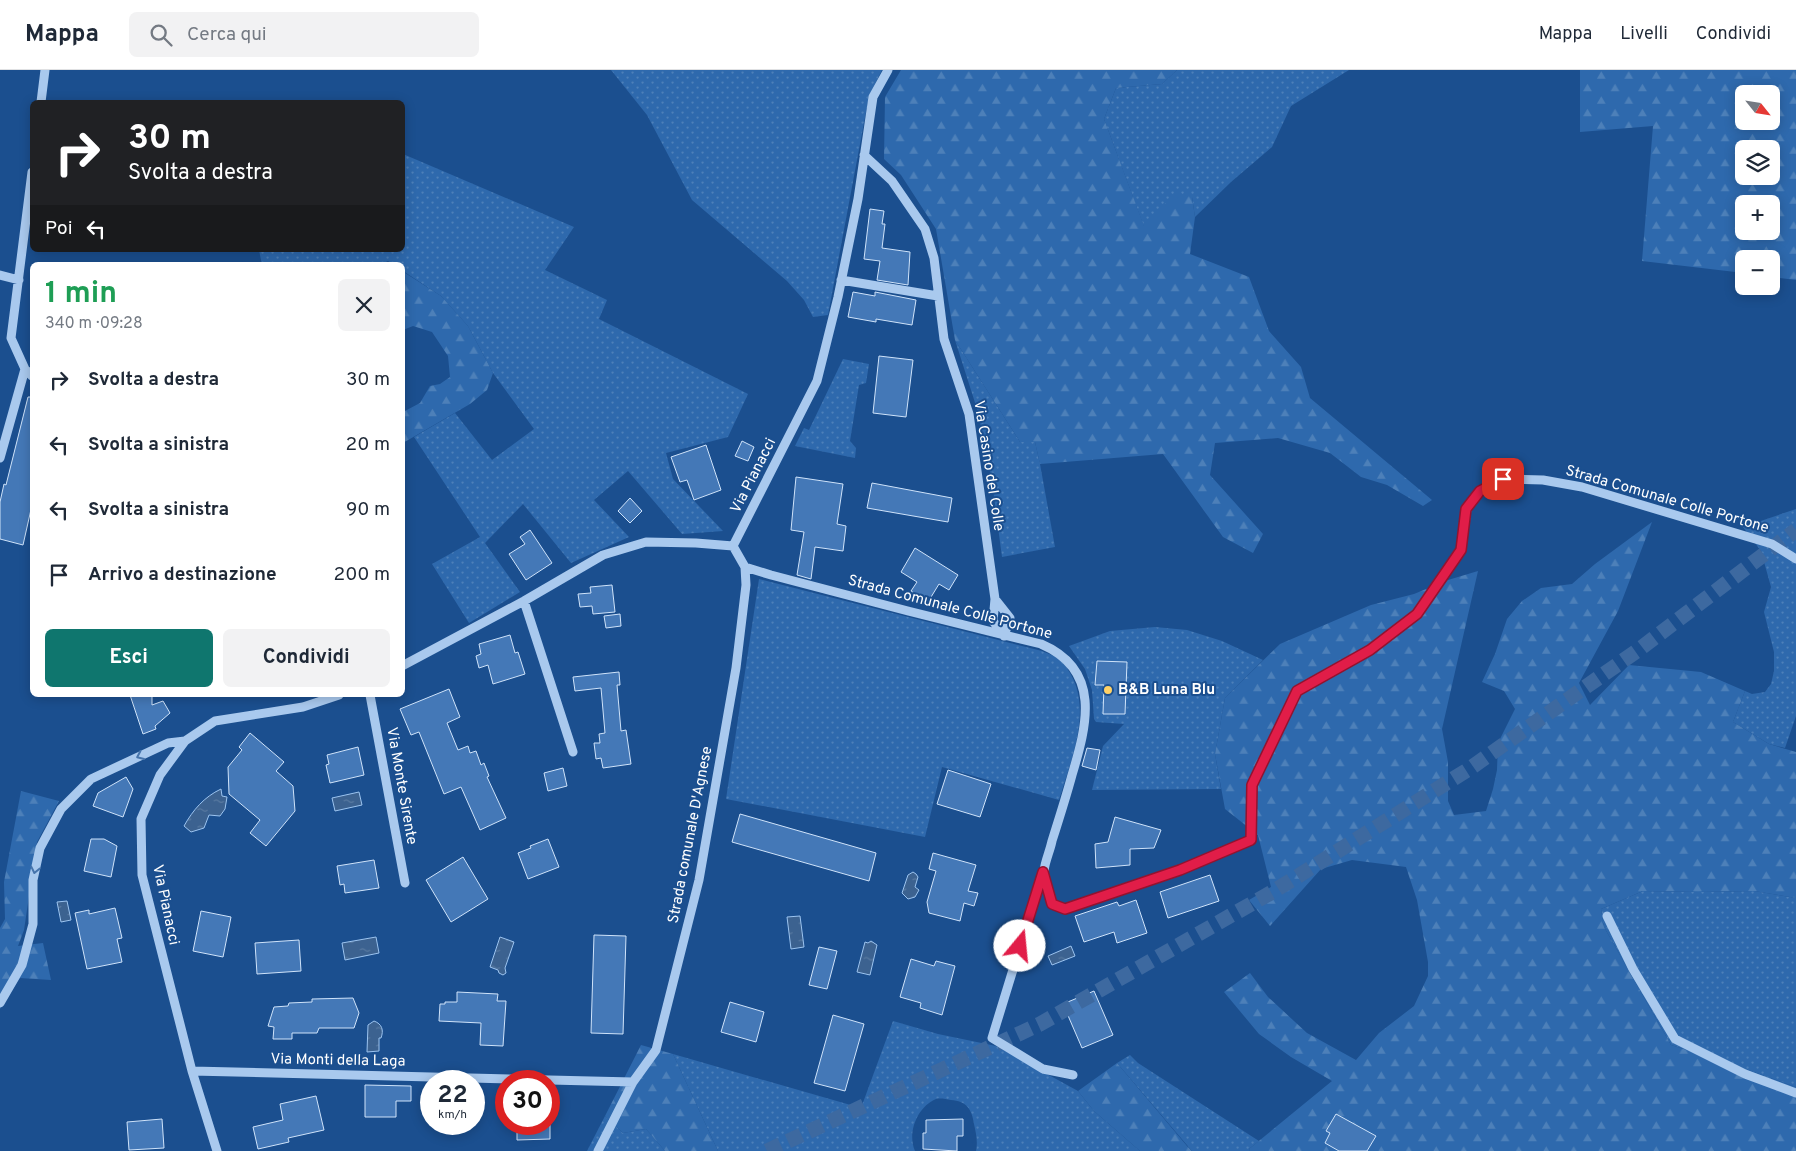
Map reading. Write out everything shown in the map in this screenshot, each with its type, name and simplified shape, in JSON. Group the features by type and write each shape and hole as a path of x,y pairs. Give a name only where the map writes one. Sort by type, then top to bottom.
{"street":[{"path":"41,100 46,70"},
{"name":"Via Pianacci","path":"733,546 817,381 842,280 873,97 888,70"},
{"name":"Via Casino del Colle","path":"864,154 892,181 925,229 934,258 944,339 969,414 995,599 993,621 1004,636"},
{"path":"30,189 11,338 30,373"},
{"path":"0,275 19,280"},
{"path":"842,280 938,296"},
{"path":"0,458 26,368"},
{"name":"Strada Comunale Colle Portone","path":"745,567 1004,636 1041,644 1056,650 1068,660 1076,670 1081,681 1086,702 1084,731 1043,872 1052,904 1065,909 1180,870 1251,840 1252,785 1297,691 1370,650 1417,614 1461,550 1466,509 1480,491 1503,479 1543,480 1582,487 1772,544 1796,559"},
{"path":"405,664 524,601 603,555 646,542 733,546 745,567"},
{"name":"Strada comunale D'Agnese","path":"598,1151 633,1082 656,1050 699,880 736,668 746,586 745,567"},
{"name":"Via Casino del Colle","path":"995,599 1010,618 1004,636"},
{"path":"524,601 573,752"},
{"name":"Via Pianacci","path":"217,1151 192,1071 142,876 141,819 160,775 185,742 215,721 303,707 333,697"},
{"name":"Via Monte Sirente","path":"370,697 405,882"},
{"path":"0,1003 22,965 33,924 33,880 40,848 61,809 91,780 168,743 185,742"},
{"path":"1043,872 992,1038 1043,1069 1073,1075"},
{"path":"1607,916 1634,970 1675,1039 1745,1074 1796,1093"},
{"name":"Via Monti della Laga","path":"192,1071 633,1082"}],"green space":[{"path":"611,70 882,70 869,96 828,315 813,317 804,300 787,281 692,200 647,115"},
{"path":"901,70 1177,70 1162,84 1116,88 1104,119 1144,226 1176,192 1192,197 1195,217 1190,254 1249,277 1269,331 1301,367 1310,398 1432,500 1423,506 1387,485 1361,477 1330,453 1278,438 1215,443 1210,475 1263,534 1253,553 1223,537 1163,454 1040,464 1035,442 1020,442 955,340 936,229 901,175 884,159 885,97"},
{"path":"1177,70 1349,70 1291,106 1272,147 1231,182 1195,217 1192,197 1144,227 1104,119 1116,88 1162,84"},
{"path":"1580,70 1796,70 1796,280 1780,278 1780,250 1735,250 1735,272 1642,261 1653,126 1580,132"},
{"path":"405,155 574,227 545,270 607,300 599,319 748,394 728,437 666,453 673,479 723,531 682,534 628,471 594,500 629,537 571,563 523,504 485,543 520,592 469,623 432,564 480,537 414,437 455,413 492,460 534,429 493,373 468,326 441,296 405,272 405,262 261,262 259,252 405,252"},
{"path":"405,273 441,296 468,326 493,373 487,390 470,404 405,442 405,411 420,403 430,386 440,384 450,377 448,356 432,332 413,326 405,329"},
{"path":"955,340 1020,442 1035,442 1055,547 1002,557 992,482 978,412"},
{"path":"843,359 869,364 866,383 859,385 850,441 856,448 855,458 795,446 804,428 809,430"},
{"path":"1796,509 1796,716 1785,748 1769,744 1733,722 1745,691 1752,694 1765,692 1771,684 1774,671 1774,652 1764,612 1771,587 1761,551 1743,527"},
{"path":"1652,522 1618,611 1579,683 1590,705 1629,665 1701,672 1745,691 1733,722 1769,744 1796,752 1796,898 1754,891 1643,891 1601,909 1604,927 1671,1045 1796,1087 1796,1151 1250,1151 1249,1149 1332,1081 1291,1057 1259,1034 1224,992 1250,973 1268,997 1307,1033 1356,1060 1379,1033 1414,1006 1428,976 1428,962 1417,900 1406,867 1352,860 1321,869 1270,926 1249,900 1271,887 1258,835 1225,809 1215,754 1225,698 1280,644 1371,605 1414,594 1448,580 1478,571 1442,729 1448,762 1448,801 1454,815 1486,811 1497,770 1498,743 1515,709 1504,691 1482,682 1495,654 1507,619 1522,601 1541,588 1572,584 1595,564"},
{"path":"759,579 1042,651 1058,659 1072,677 1078,694 1080,711 1075,748 1059,800 942,767 925,837 726,799"},
{"path":"1155,627 1187,630 1222,641 1263,660 1225,698 1215,754 1221,789 1092,790 1103,746 1124,724 1096,722 1094,719 1092,690 1085,669 1069,646 1110,631"},
{"path":"21,791 59,801 37,842 24,930 18,946 43,943 51,980 20,978 0,1009 0,928 5,919 4,882"},
{"path":"1643,891 1754,891 1796,898 1796,1087 1671,1045 1604,927 1601,909"},
{"path":"893,1021 938,1034 996,1046 1078,1091 1094,1111 1140,1151 976,1151 976,1134 970,1110 961,1102 936,1099 924,1108 915,1121 912,1136 915,1151 718,1151 673,1054 861,1108"},
{"path":"641,1045 673,1054 718,1151 665,1151 646,1129 623,1133 605,1116"},
{"path":"1130,1055 1138,1063 1259,1141 1249,1149 1250,1151 1192,1151 1117,1063"},
{"path":"1117,1063 1192,1151 1140,1151 1094,1111 1078,1091"},
{"path":"605,1116 623,1133 646,1129 665,1151 587,1151"}],"water":[{"path":"221,789 222,796 227,797 225,809 220,816 209,815 204,828 191,832 184,826 191,815 204,800"},
{"path":"359,792 362,805 335,811 332,798"},
{"path":"913,872 918,877 915,887 919,890 915,897 908,899 902,893 908,875"},
{"path":"67,901 71,920 61,922 57,902"},
{"path":"800,916 804,947 791,949 787,917"},
{"path":"376,937 379,953 345,960 342,943"},
{"path":"500,937 514,942 505,968 506,973 503,975 498,970 490,967"},
{"path":"871,941 877,945 870,975 857,972 865,942"},
{"path":"1071,946 1075,956 1052,965 1048,956"},
{"path":"374,1021 381,1026 382,1030 381,1038 379,1038 379,1051 367,1052 368,1025"}],"building":[{"path":"870,209 884,211 882,224 885,224 882,248 910,252 908,285 877,280 880,261 864,259"},
{"path":"853,292 875,296 875,292 916,300 912,325 848,317"},
{"path":"879,356 913,360 906,417 873,413"},
{"path":"28,397 30,397 30,514 23,545 0,539 0,502 4,484 6,485"},
{"path":"742,441 754,447 748,461 735,456"},
{"path":"706,445 721,490 694,500 687,480 680,482 671,457"},
{"path":"796,477 843,484 837,524 846,526 843,551 815,547 811,579 797,575 804,532 791,530"},
{"path":"872,483 952,498 948,522 867,508"},
{"path":"630,498 642,511 630,523 618,511"},
{"path":"530,530 552,563 526,580 509,554 525,544 520,537"},
{"path":"915,548 958,575 949,590 939,584 928,602 911,591 917,582 901,572"},
{"path":"612,585 615,612 593,614 592,606 580,607 578,594 591,593 590,587"},
{"path":"620,614 621,626 606,628 604,616"},
{"path":"510,635 515,653 518,652 525,674 493,684 488,665 479,668 476,656 481,654 479,644"},
{"path":"1097,661 1127,662 1125,714 1103,714 1104,685 1095,685"},
{"path":"619,672 620,685 617,685 621,731 626,730 631,764 603,768 601,758 596,759 594,743 600,743 599,734 605,733 601,688 575,691 573,677"},
{"path":"449,689 460,717 447,723 458,750 468,746 470,753 476,751 481,765 484,763 489,776 487,777 506,818 480,830 461,787 444,794 419,732 411,735 400,709"},
{"path":"131,697 152,697 152,705 163,701 170,713 155,726 156,729 143,734"},
{"path":"250,733 284,762 276,771 293,786 295,811 266,846 250,833 260,820 229,794 228,767 242,750 239,747"},
{"path":"358,747 364,775 330,783 326,765 329,764 327,755"},
{"path":"1087,748 1100,750 1096,770 1082,766"},
{"path":"563,768 567,786 548,791 544,773"},
{"path":"948,770 991,784 980,817 937,804"},
{"path":"126,777 133,789 123,817 93,806 98,793"},
{"path":"740,814 876,853 869,881 732,842"},
{"path":"1115,817 1161,830 1154,848 1130,849 1130,865 1096,868 1095,844 1108,842"},
{"path":"91,839 104,839 117,846 111,877 84,871"},
{"path":"548,839 559,867 528,879 518,853"},
{"path":"933,853 976,865 968,891 978,893 974,906 964,903 960,921 929,913 927,902 936,871 929,869"},
{"path":"463,857 488,899 451,922 426,880"},
{"path":"374,860 379,888 345,893 344,884 340,885 337,866"},
{"path":"1210,875 1219,901 1168,918 1160,892"},
{"path":"1136,900 1147,933 1117,943 1114,932 1084,942 1075,916 1117,902 1119,906"},
{"path":"115,908 122,938 117,939 122,962 87,969 75,913 89,910 89,914"},
{"path":"201,911 231,917 223,957 193,951"},
{"path":"594,935 626,936 623,1034 591,1033"},
{"path":"299,940 301,971 257,974 255,943"},
{"path":"819,947 837,951 827,989 809,985"},
{"path":"911,959 934,966 936,961 955,966 942,1015 920,1008 921,1003 900,997"},
{"path":"1094,991 1113,1035 1082,1048 1063,1004"},
{"path":"457,992 498,994 497,1001 506,1001 503,1046 480,1045 481,1023 439,1021 440,1004 457,1002"},
{"path":"353,998 359,1013 354,1028 319,1028 317,1033 292,1033 292,1039 273,1039 274,1027 268,1026 274,1007 288,1006 289,1003 312,1002 312,999"},
{"path":"730,1002 764,1012 756,1042 721,1032"},
{"path":"833,1015 864,1024 845,1091 814,1083"},
{"path":"365,1085 411,1086 411,1101 396,1101 396,1117 365,1117"},
{"path":"316,1096 324,1130 288,1138 289,1142 258,1149 253,1127 283,1120 280,1104"},
{"path":"1336,1114 1376,1136 1367,1151 1339,1151 1325,1143 1330,1133 1326,1131"},
{"path":"162,1119 164,1148 129,1150 127,1122"},
{"path":"963,1119 963,1136 957,1136 957,1151 923,1149 923,1133 926,1133 926,1120"},
{"path":"517,1135 550,1135 550,1139 517,1140"}],"tunnel":[{"path":"767,1151 1040,1024 1274,891 1469,769 1641,648 1796,530"}],"place":[{"name":"B&B Luna Blu","path":"1108,690"}],"route":[{"path":"1020,946 1043,872 1052,904 1065,909 1180,870 1251,840 1252,785 1297,691 1370,650 1417,614 1461,550 1466,509 1480,491 1503,479"}]}
